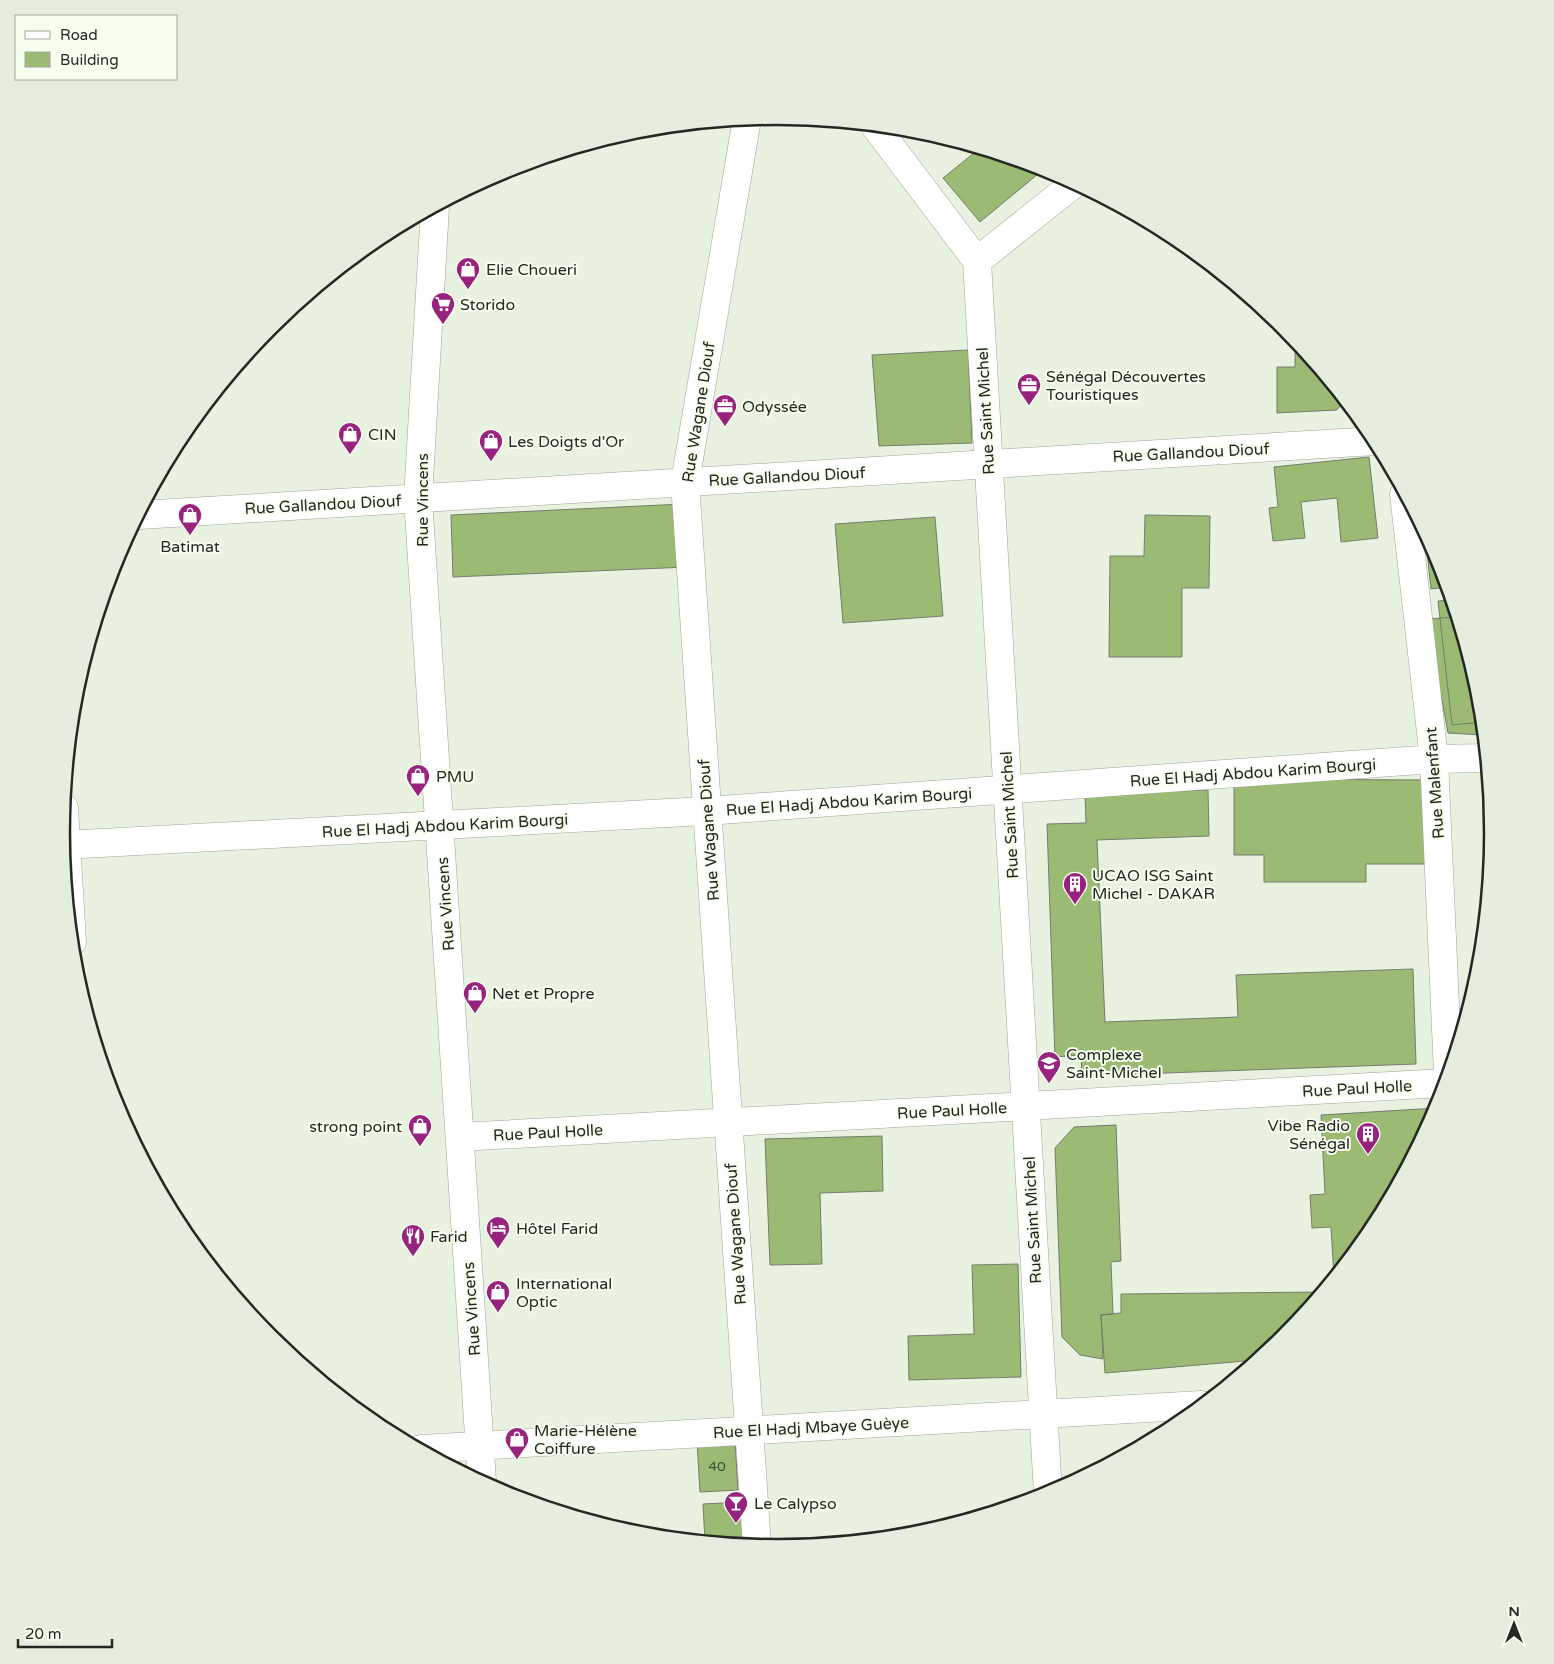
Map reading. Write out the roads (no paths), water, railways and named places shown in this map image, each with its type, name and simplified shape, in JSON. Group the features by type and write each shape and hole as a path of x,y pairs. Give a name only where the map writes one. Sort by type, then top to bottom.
{"street":[{"name":"Rue Wagane Diouf","path":"746,126 685,482 756,1538"},
{"path":"880,133 977,261 1068,188"},
{"name":"Rue Vincens","path":"435,214 418,498 482,1474"},
{"name":"Rue Saint Michel","path":"977,261 1047,1485"},
{"name":"Rue Gallandou Diouf","path":"145,515 1366,441"},
{"name":"Rue Malenfant","path":"1406,509 1434,759 1447,1055"},
{"name":"Rue El Hadj Abdou Karim Bourgi","path":"71,845 706,812 1434,759 1480,758"},
{"name":"Rue Paul Holle","path":"460,1137 1437,1083"},
{"name":"Rue El Hadj Mbaye Guèye","path":"431,1448 1190,1406"}],"place":[{"name":"Elie Choueri","path":"468,290"},
{"name":"Storido","path":"443,325"},
{"name":"Sénégal Découvertes Touristiques","path":"1029,406"},
{"name":"Odyssée","path":"725,427"},
{"name":"CIN","path":"350,455"},
{"name":"Les Doigts d'Or","path":"491,462"},
{"name":"Batimat","path":"190,536"},
{"name":"PMU","path":"418,797"},
{"name":"UCAO ISG Saint Michel - DAKAR","path":"1075,905"},
{"name":"Net et Propre","path":"475,1014"},
{"name":"Complexe Saint-Michel","path":"1049,1084"},
{"name":"strong point","path":"420,1147"},
{"name":"Vibe Radio Sénégal","path":"1368,1155"},
{"name":"Hôtel Farid","path":"498,1249"},
{"name":"Farid","path":"413,1257"},
{"name":"International Optic","path":"498,1313"},
{"name":"Marie-Hélène Coiffure","path":"517,1460"},
{"name":"Le Calypso","path":"736,1524"}]}
